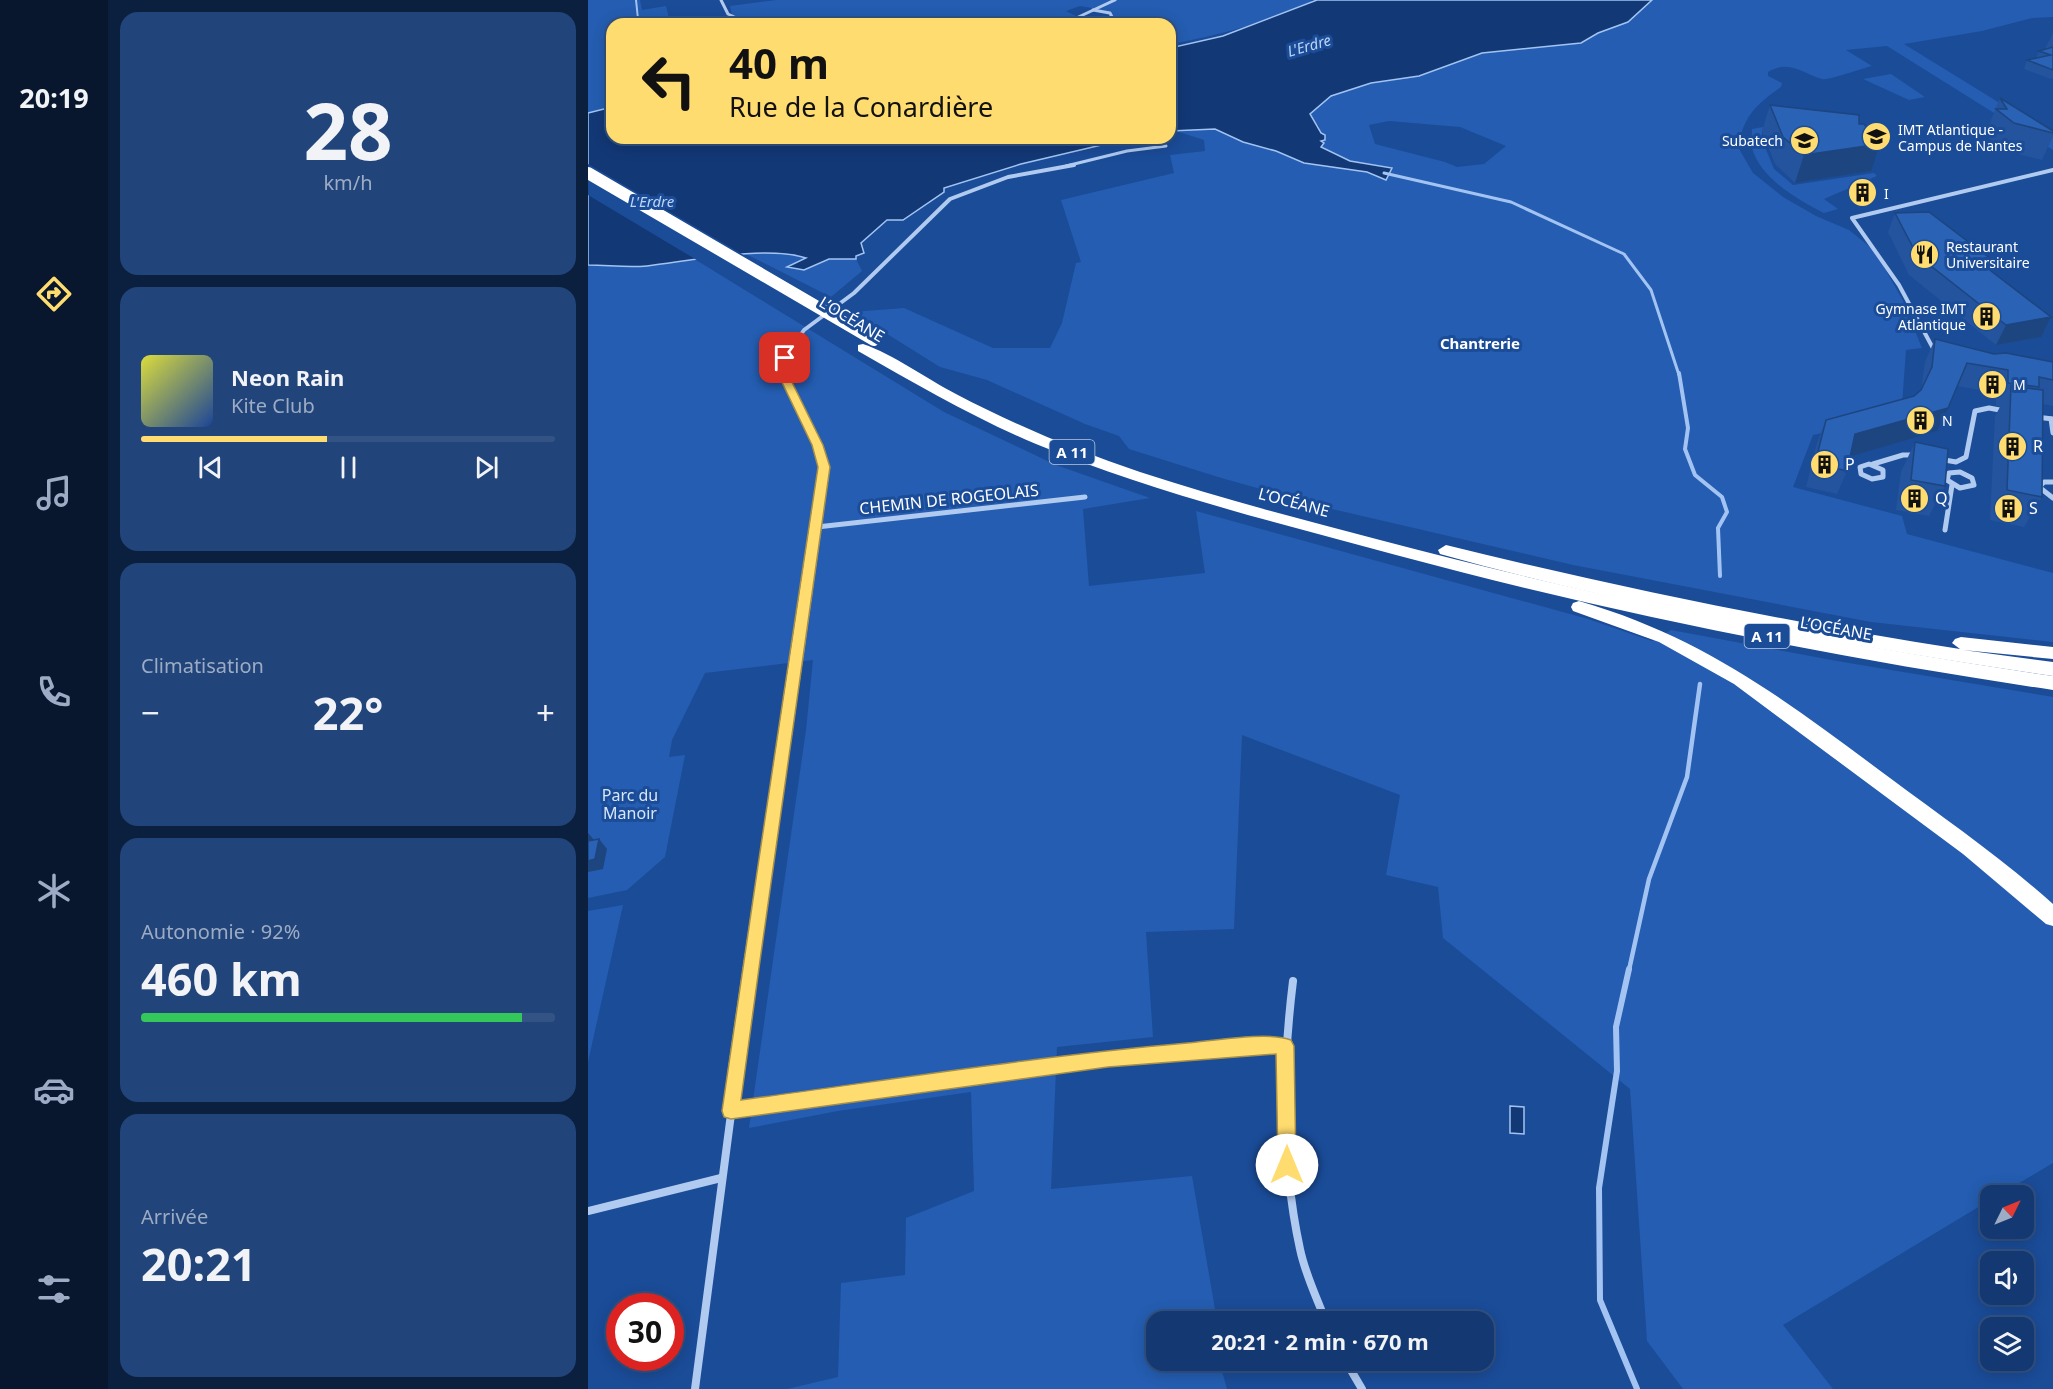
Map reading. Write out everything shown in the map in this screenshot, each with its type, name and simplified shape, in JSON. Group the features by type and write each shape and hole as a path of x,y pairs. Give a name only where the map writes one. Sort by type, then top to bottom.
{"highway":[{"name":"L’OCÉANE","path":"588,173 987,416 1112,468 1234,505 1485,573 1758,634 1909,661 2053,683"},
{"name":"L’OCÉANE","path":"588,185 868,344 1021,418 1092,448 1176,476 1528,571 1683,606 1823,633 2053,669"},
{"path":"1485,573 1510,588 1652,631 1716,662 1773,701 1975,852 2053,917"},
{"path":"1823,633 1853,628 2053,653"}],"street":[{"path":"722,0 728,14 736,18"},
{"path":"1075,18 1114,0"},
{"path":"1089,10 1110,13 1112,16 1109,18"},
{"path":"695,1389 721,1178 768,836 817,527 824,467 818,445 783,374 785,358 804,330 854,293 950,199 1008,177 1072,165 1127,151 1166,146"},
{"path":"1940,356 1931,347 1916,314 1876,249 1852,220 1857,216 2053,170"},
{"path":"1930,457 1956,462 1968,454 1975,411 1989,408 2016,413"},
{"path":"2028,415 2052,419 2053,433"},
{"path":"1873,464 1883,470 1883,477 1872,479 1860,471 1862,465 1903,455 1921,456"},
{"path":"1956,462 1960,472"},
{"path":"1960,472 1972,478 1974,485 1965,488 1952,484 1947,480 1947,475 1960,472"},
{"path":"2053,482 2044,482 2039,487 2045,495 2053,498"},
{"path":"1945,530 1944,523 1952,484"},
{"name":"CHEMIN DE ROGEOLAIS","path":"817,527 1085,497"},
{"path":"1293,981 1285,1046 1287,1165 1300,1251 1322,1311"},
{"path":"731,1111 1108,1059 1250,1046 1285,1046"},
{"path":"588,1212 721,1178"},
{"path":"1351,1371 1362,1389"}],"green space":[{"path":"588,0 640,0 642,10 666,6 669,18 606,18 606,108 588,113"},
{"path":"776,0 1312,1 1242,27 1176,43 1176,18 1113,18 1091,8 1080,6 1066,11 1080,18 733,18 730,6"},
{"path":"1652,0 2053,0 2053,17 2032,18 1982,31 1904,44 2053,136 2053,150 1887,46 1846,50 1872,66 1831,78 1822,79 1790,67 1776,68 1768,72 1768,76 1782,83 1781,87 1752,112 1747,119 1738,147 1753,173 1783,197 1816,216 1849,230 1875,251 1902,299 1922,348 1906,350 1902,405 1872,422 1813,435 1793,487 1902,516 1907,534 2053,573 2053,642 1871,622 1573,565 1332,509 1129,449 1119,436 1085,424 987,380 940,367 852,312 904,308 993,348 1050,348 1062,323 1076,263 1081,262 1061,200 1174,173 1170,155 1205,151 1204,140 1176,130 1215,129 1243,142 1276,151 1304,163 1367,172 1386,180 1392,168 1350,161 1321,147 1319,126 1311,119 1310,113 1331,96 1371,83 1419,76 1482,53 1581,43 1598,33 1628,22","holes":["1389,121 1460,127 1506,146 1484,164 1457,167 1375,144 1369,125"]},
{"path":"1891,74 1925,97 1909,100 1863,79"},
{"path":"1763,127 1761,140 1841,149 1763,142 1774,169 1793,185 1874,173 1877,176 1824,199 1838,209 1824,213 1792,195 1763,169 1756,159 1751,141 1752,129"},
{"path":"757,252 793,254 807,258 789,267 804,270 829,259 856,259 862,271 831,297 746,254"},
{"name":"Parc du Manoir","path":"696,260 944,412 1056,465 1150,498 1083,509 1089,586 1205,573 1196,511 1588,619 1652,641 1671,630 1837,661 2053,697 2053,1163 2016,1185 1980,1185 1980,1206 1783,1325 1833,1389 1683,1389 1647,1341 1630,1089 1443,938 1438,887 1386,875 1400,795 1242,735 1234,929 1146,932 1153,1037 1057,1047 1051,1189 1192,1176 1215,1309 1209,1311 1146,1311 1146,1371 1222,1371 1227,1389 787,1389 838,1377 841,1283 905,1275 906,1218 974,1191 971,1092 838,1111 749,1128 806,730 813,660 705,673 672,740 669,757 685,755 665,857 627,890 588,898 588,265"},
{"path":"623,905 588,1062 588,911"}],"water":[{"name":"L'Erdre","path":"1317,0 1652,0 1628,22 1598,33 1581,43 1482,53 1419,76 1371,83 1331,96 1310,114 1321,133 1325,135 1325,140 1321,141 1324,143 1321,147 1350,161 1392,168 1386,180 1367,172 1304,163 1276,151 1243,142 1215,129 1176,131 1176,47 1223,36"},
{"name":"L'Erdre","path":"606,108 606,144 1106,144 1021,164 944,188 944,192 903,220 887,220 861,243 864,253 856,256 856,259 829,259 804,270 787,267 806,258 770,253 728,255 639,267 588,265 588,113"},
{"path":"1510,1106 1524,1107 1524,1134 1510,1133"}],"pier":[{"path":"588,164 747,257 700,262 588,195"}],"building":[{"path":"2053,47 2053,70 2027,60 2051,55 2039,51"},
{"path":"2000,98 2053,133 2014,123 1996,109 2007,109"},
{"path":"1770,105 1859,115 1859,124 1864,124 1880,144 1804,155 1783,137"},
{"path":"1929,212 1995,262 1982,264 2051,317 2006,325 1917,255 1895,213"},
{"path":"1935,339 1994,354 2006,353 2053,362 2053,380 2039,377 2039,387 2008,383 2008,370 1967,363 1948,408 1855,434 1847,471 1815,463 1826,420 1914,396 1921,390 1932,367"},
{"path":"2011,386 2043,390 2042,497 2007,490"},
{"path":"1915,442 1948,449 1945,486 1911,480"},
{"path":"599,839 595,859 588,861 588,841"}],"waterway":[{"path":"636,0 638,18"},
{"path":"1384,173 1511,202 1624,254 1651,290 1679,375"},
{"path":"1679,373 1688,428 1685,449 1695,475 1722,497 1727,512 1718,528 1720,576"},
{"path":"1629,970 1649,879 1687,777 1700,684"},
{"path":"1629,969 1616,1027 1617,1071 1599,1188 1600,1300 1637,1389"}],"place":[{"name":"IMT Atlantique - Campus de Nantes","path":"1877,137"},
{"name":"Subatech","path":"1804,140"},
{"name":"I","path":"1863,193"},
{"name":"Restaurant Universitaire","path":"1925,254"},
{"name":"Gymnase IMT Atlantique","path":"1987,316"},
{"name":"M","path":"1992,384"},
{"name":"N","path":"1921,420"},
{"name":"R","path":"2012,446"},
{"name":"P","path":"1824,464"},
{"name":"Q","path":"1914,498"},
{"name":"S","path":"2008,508"}],"district":[{"name":"Chantrerie","path":"1480,343"}],"route":[{"path":"785,358 783,374 818,445 824,467 797,659 768,836 731,1111 1108,1059 1250,1046 1285,1046 1287,1165"}]}
